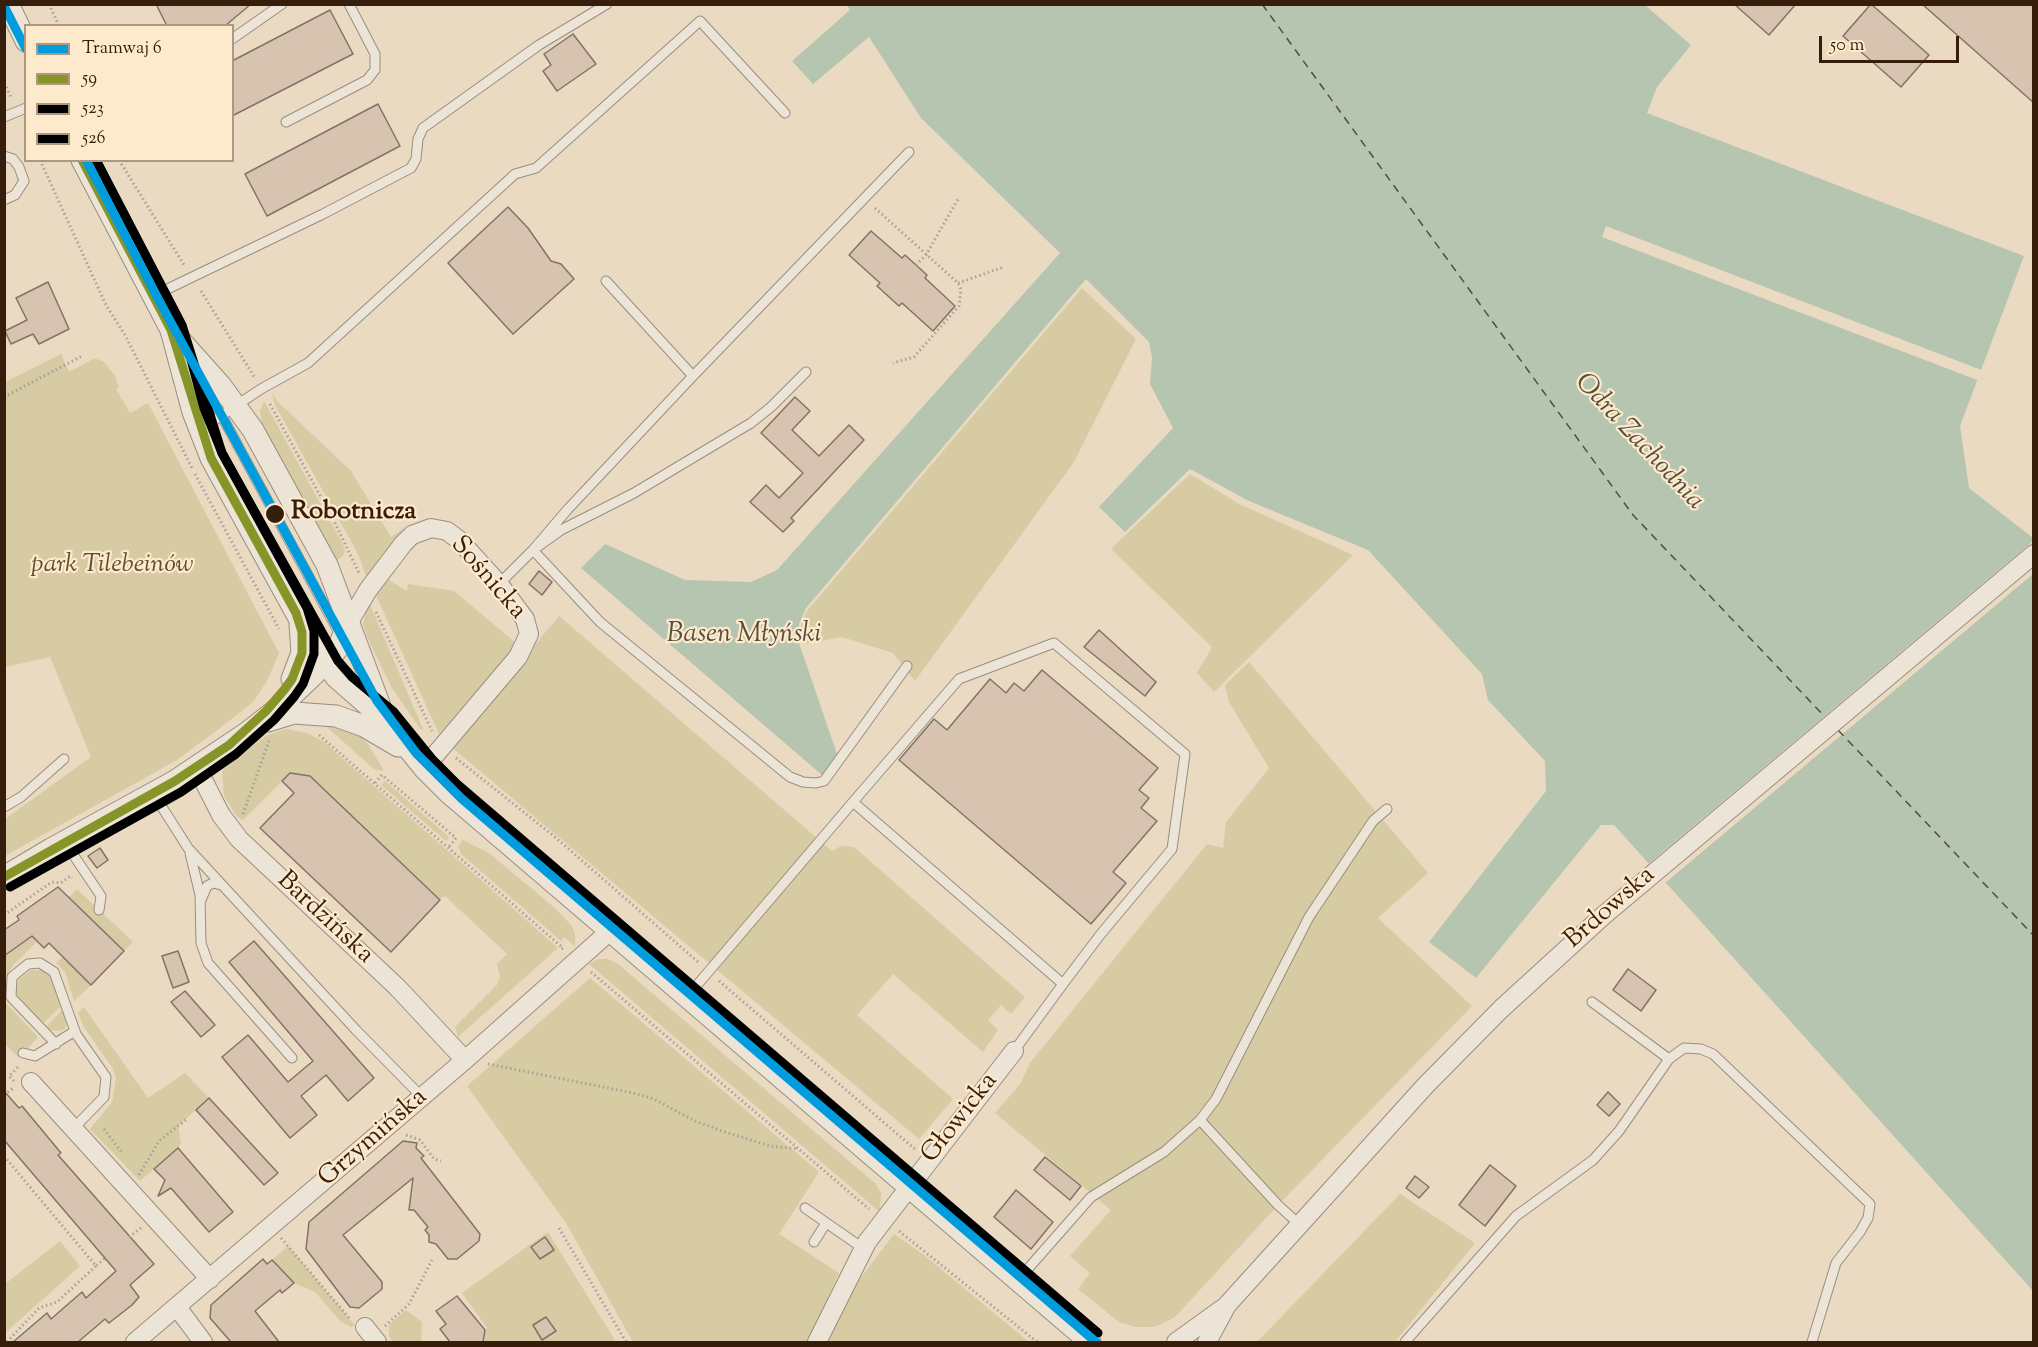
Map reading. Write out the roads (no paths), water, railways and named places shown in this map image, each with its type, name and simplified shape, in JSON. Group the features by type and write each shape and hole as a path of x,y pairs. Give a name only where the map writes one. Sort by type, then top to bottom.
{"street":[{"path":"8,4 24,37"},
{"path":"83,162 152,297 176,337 228,411 253,430 327,564 346,630 381,711 424,768"},
{"path":"176,337 200,430 211,458 326,663 344,686 381,711"},
{"name":"Sośnicka","path":"346,630 368,591 412,535 431,528 447,531 459,540 499,584 525,619 528,626 526,642 518,657 424,768"},
{"name":"Brdowska","path":"1176,1342 1227,1305 1426,1085 1487,1022 1629,894 2034,554"},
{"path":"292,679 302,646 302,632 296,613"},
{"path":"4,877 64,841 197,768 229,745 281,706 326,663 346,630"},
{"path":"229,745 266,711 292,679 304,669 326,663"},
{"path":"229,745 275,718 294,713 322,714 349,720 374,730 402,749 609,932 1090,1342"},
{"name":"Bardzińska","path":"197,768 221,815 236,835 396,987 465,1060"},
{"name":"Grzymińska","path":"135,1342 465,1060 609,932"},
{"name":"Głowicka","path":"817,1342 864,1248 882,1220 1014,1051"},
{"path":"31,1082 210,1279"},
{"name":"Brdowska","path":"1211,1338 1227,1305"},
{"path":"177,1307 203,1342"},
{"path":"360,1326 381,1338"}],"lane":[{"path":"234,38 282,4"},
{"path":"286,122 367,80 375,70 375,54 349,4"},
{"path":"152,297 323,214 411,168 416,159 418,139 423,128 539,45 607,4"},
{"path":"200,430 308,363 515,174 536,168 699,21 785,113"},
{"path":"4,117 24,109"},
{"path":"499,584 693,376 909,152"},
{"path":"4,156 13,159 24,181 15,195 4,200"},
{"path":"606,281 693,376"},
{"path":"533,550 576,521 634,493 751,423 771,407 806,372"},
{"path":"533,550 600,622 790,777 802,782 824,781 907,666"},
{"name":"Głowicka","path":"854,802 959,679 1054,643 1185,754 1172,849 1100,935 1014,1051"},
{"path":"4,807 21,797 64,759"},
{"path":"153,793 188,848 221,885 246,908 356,1030 422,1097"},
{"path":"686,998 854,802 1064,984"},
{"path":"1018,1280 1091,1197 1164,1152 1200,1120 1216,1099 1309,917 1374,821 1387,809"},
{"path":"64,841 101,896 99,910"},
{"path":"188,848 201,900 201,943 208,963 292,1058"},
{"path":"201,900 207,886 213,883 221,885"},
{"path":"56,1044 10,997 12,977 23,966 40,963 54,972 62,986 75,1031 104,1073 107,1085 99,1104 74,1129"},
{"path":"1592,1002 1669,1059"},
{"path":"23,1053 35,1056 75,1031"},
{"path":"1405,1342 1516,1216 1593,1160 1619,1131 1669,1059 1684,1048 1701,1049 1713,1054 1870,1204 1868,1218 1860,1232 1836,1263 1812,1342"},
{"path":"1200,1120 1278,1205 1300,1225"},
{"path":"805,1209 864,1248"},
{"path":"814,1242 826,1223"}],"water":[{"path":"847,5 1645,5 1691,45 1657,87 1647,113 2024,256 1960,426 1969,488 2033,538 2033,1291 1614,825 1601,825 1476,978 1429,942 1546,791 1545,761 1488,700 1482,674 1368,550 1249,501 1190,469 1125,532 1099,507 1173,428 1150,384 1152,357 1149,342 1086,279 806,608 799,624 799,643 837,754 822,775 581,568 605,544 685,580 751,582 777,570 1060,253 921,118 869,37 813,84 792,61 850,10"}],"tram line":[{"name":"6","path":"4,6 24,45"},
{"name":"6","path":"87,162 156,295 377,701 416,753 462,799 1096,1342"}],"place":[{"name":"Robotnicza","path":"275,514"}],"water label":[{"name":"Odra Zachodnia","path":"1638,443"},
{"name":"Basen Młyński","path":"744,636"}],"park label":[{"name":"park Tilebeinów","path":"112,567"}]}
